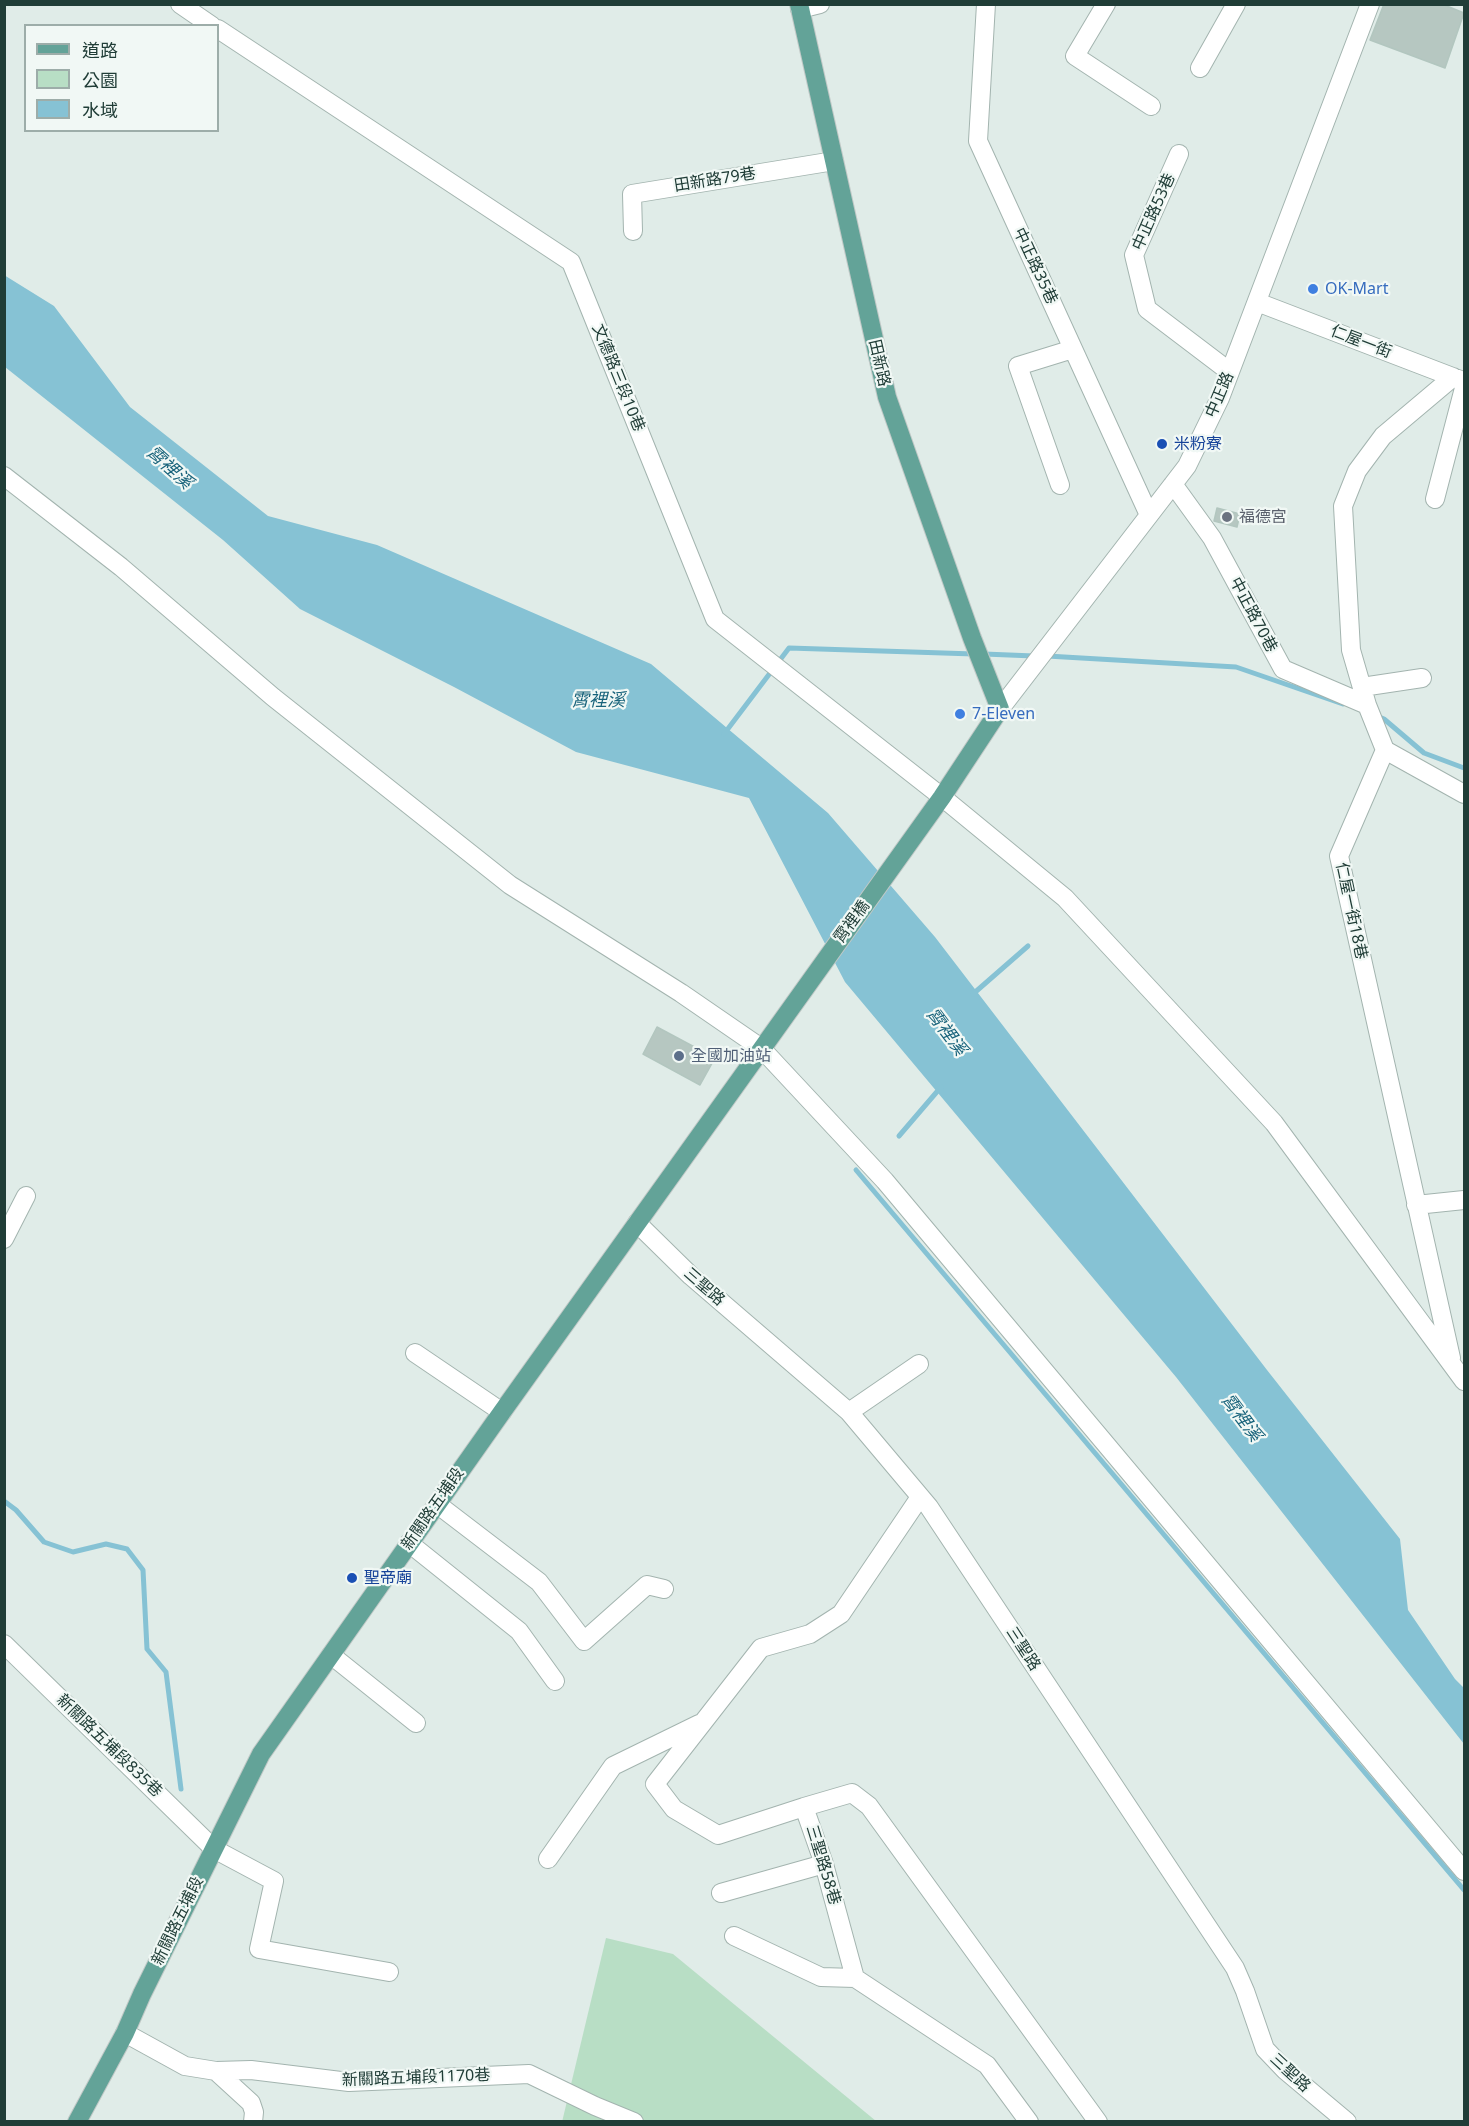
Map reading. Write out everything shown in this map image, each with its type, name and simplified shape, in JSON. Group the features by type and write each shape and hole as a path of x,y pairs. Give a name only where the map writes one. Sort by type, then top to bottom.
{"main road":[{"name":"田新路","path":"799,7 887,397 972,638 1000,709"},
{"name":"中正路","path":"942,797 1000,709"},
{"name":"霄裡橋","path":"761,1048 942,797"},
{"name":"新關路五埔段","path":"77,2121 125,2033 142,1994 261,1754 761,1048"}],"street":[{"path":"180,4 209,24"},
{"path":"799,7 820,4"},
{"name":"中正路35巷","path":"986,4 978,141 1149,515"},
{"path":"1107,4 1075,56 1151,106"},
{"path":"1200,68 1236,4"},
{"name":"中正路","path":"1000,709 1187,466 1220,398 1370,4"},
{"name":"文德路三段10巷","path":"219,30 571,262 715,619 942,797 1065,897 1274,1123 1453,1365"},
{"name":"中正路53巷","path":"1179,154 1134,255 1147,309 1230,372"},
{"name":"田新路79巷","path":"633,231 632,194 834,161"},
{"name":"仁屋一街","path":"1257,302 1461,382"},
{"path":"1060,485 1018,366 1073,350"},
{"path":"1435,499 1461,382"},
{"path":"1461,382 1383,436 1357,471 1343,506 1351,650 1367,705 1385,750 1464,794"},
{"path":"4,476 122,567 273,697 510,885 681,993 761,1048 885,1181 1464,1871"},
{"name":"中正路70巷","path":"1173,484 1212,538 1283,669 1367,705"},
{"path":"1362,687 1422,678"},
{"name":"仁屋一街18巷","path":"1385,750 1339,856 1453,1365 1464,1381"},
{"path":"4,1239 26,1196"},
{"path":"1416,1204 1464,1200"},
{"name":"三聖路","path":"637,1223 691,1276 849,1412 929,1507 1235,1968 1264,2049 1292,2076 1347,2121"},
{"path":"415,1353 502,1412"},
{"path":"849,1412 919,1365"},
{"name":"三聖路58巷","path":"855,1978 824,1864 804,1807 718,1835 674,1809 655,1784 761,1648 810,1634 841,1614 920,1497"},
{"path":"437,1504 539,1582 584,1641 647,1585 664,1589"},
{"path":"410,1543 519,1631 555,1681"},
{"name":"新關路五埔段835巷","path":"4,1644 214,1849 274,1881 259,1949 389,1972"},
{"path":"332,1654 416,1723"},
{"path":"548,1859 613,1766 703,1722"},
{"path":"804,1807 852,1793 869,1806 1098,2121"},
{"path":"721,1893 824,1864"},
{"path":"734,1936 821,1977 855,1978 987,2065 1029,2121"},
{"name":"新關路五埔段1170巷","path":"125,2033 185,2067 251,2070 349,2082 529,2074 595,2106 634,2121"},
{"path":"216,2070 251,2103 254,2112 253,2121"}],"green space":[{"path":"606,1938 673,1954 876,2121 562,2122"}],"water":[{"name":"霄裡溪","path":"4,275 54,306 130,407 268,516 377,545 651,664 828,813 935,937 1267,1370 1400,1539 1408,1610 1455,1679 1464,1688 1464,1744 1176,1377 845,982 749,798 576,752 300,609 223,540 5,367"}],"building":[{"path":"1384,4 1442,4 1464,13 1445,68 1370,40"},
{"name":"福德宮","path":"1217,508 1240,514 1237,527 1214,521"},
{"name":"全國加油站","path":"657,1027 715,1058 700,1085 643,1054"}],"waterway":[{"path":"724,734 789,648 974,654"},
{"path":"984,654 1034,656"},
{"path":"1047,656 1236,667 1343,704"},
{"path":"1377,716 1384,719 1424,753 1464,768"},
{"path":"973,994 1028,946"},
{"path":"899,1136 941,1087"},
{"path":"856,1170 1464,1890"},
{"path":"4,1501 16,1510 44,1542 73,1552 106,1544 127,1549 143,1570 147,1649 166,1672 181,1789"}],"place":[{"name":"OK-Mart","path":"1313,289"},
{"name":"米粉寮","path":"1162,444"},
{"name":"福德宮","path":"1227,517"},
{"name":"7-Eleven","path":"960,714"},
{"name":"全國加油站","path":"679,1056"},
{"name":"聖帝廟","path":"352,1578"}]}
